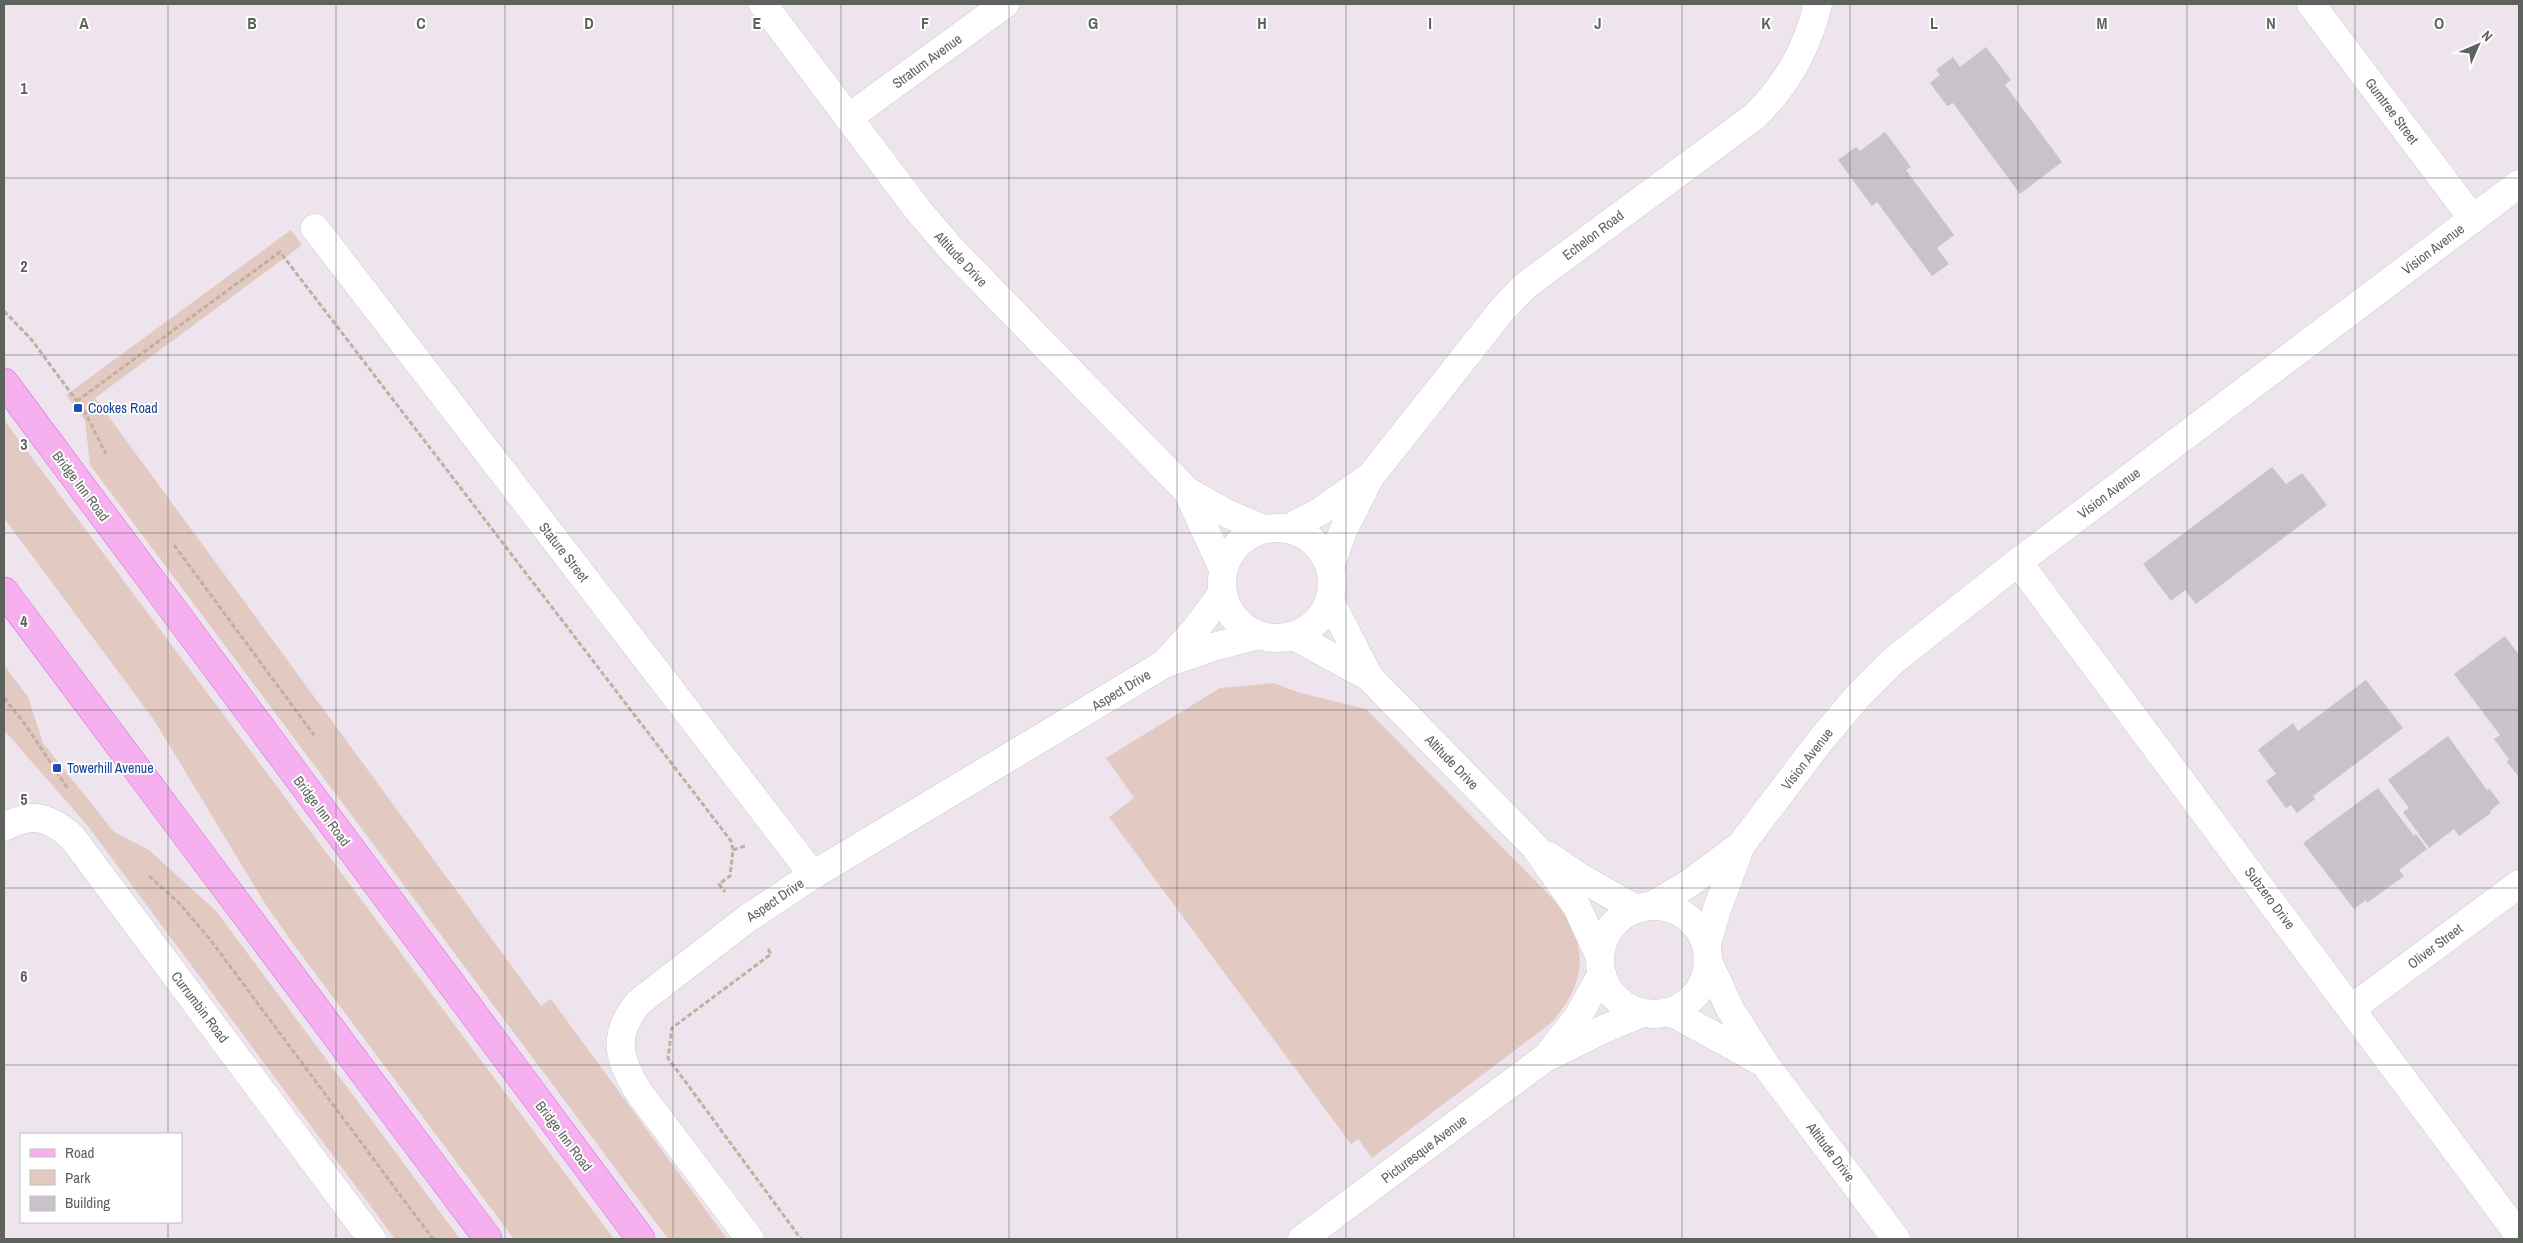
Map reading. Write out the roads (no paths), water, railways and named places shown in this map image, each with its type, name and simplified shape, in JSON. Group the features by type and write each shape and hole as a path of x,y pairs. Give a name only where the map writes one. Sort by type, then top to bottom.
{"main road":[{"name":"Bridge Inn Road","path":"4,382 642,1239"},
{"path":"4,590 488,1239"}],"street":[{"name":"Altitude Drive","path":"763,4 918,210 953,251 1187,491 1228,514 1276,529"},
{"name":"Stratum Avenue","path":"848,118 1005,4"},
{"name":"Echelon Road","path":"1330,567 1343,531 1370,477 1502,310 1524,286 1754,116 1768,102 1803,53 1818,4"},
{"name":"Gumtree Street","path":"2311,4 2473,219"},
{"name":"Vision Avenue","path":"1644,908 1690,883 1741,845 1820,741 1858,696 1893,662 2018,562 2519,184"},
{"name":"Stature Street","path":"315,228 813,875"},
{"name":"Echelon Road","path":"1276,529 1321,511 1370,477"},
{"name":"Altitude Drive","path":"1187,491 1223,582"},
{"path":"1276,529 1302,534 1314,542 1324,554 1330,567 1332,584 1330,600 1322,616 1310,628 1294,636 1276,639 1258,635 1242,626 1229,612 1223,582 1229,555 1238,543 1250,535 1276,529"},
{"name":"Subzero Drive","path":"2018,562 2352,1008 2519,1235"},
{"name":"Aspect Drive","path":"1164,664 1195,630 1223,582"},
{"name":"Altitude Drive","path":"1330,600 1369,677"},
{"name":"Aspect Drive","path":"750,1239 640,1094 626,1072 620,1053 621,1034 628,1015 639,1002 748,918 813,875 1164,664 1214,647 1258,635"},
{"name":"Altitude Drive","path":"1294,636 1369,677 1535,847 1577,907 1601,966"},
{"name":"Currumbin Road","path":"4,827 27,817 39,818 52,822 72,837 372,1239"},
{"name":"Vision Avenue","path":"1708,954 1717,909 1741,845"},
{"name":"Altitude Drive","path":"1535,847 1581,878 1644,908"},
{"name":"Oliver Street","path":"2352,1008 2519,884"},
{"path":"1644,908 1669,908 1685,916 1698,928 1708,954 1705,980 1697,994 1686,1005 1671,1012 1657,1015 1642,1013 1628,1008 1617,1000 1608,988 1601,966 1603,942 1610,928 1622,917 1644,908"},
{"name":"Altitude Drive","path":"1708,954 1730,1009 1765,1064 1896,1239"},
{"name":"Picturesque Avenue","path":"1545,1058 1577,1018 1601,966"},
{"name":"Altitude Drive","path":"1671,1012 1765,1064"},
{"name":"Picturesque Avenue","path":"1302,1239 1545,1058 1606,1028 1642,1013"}],"place":[{"name":"Cookes Road","path":"78,408"},
{"name":"Towerhill Avenue","path":"57,768"}]}
